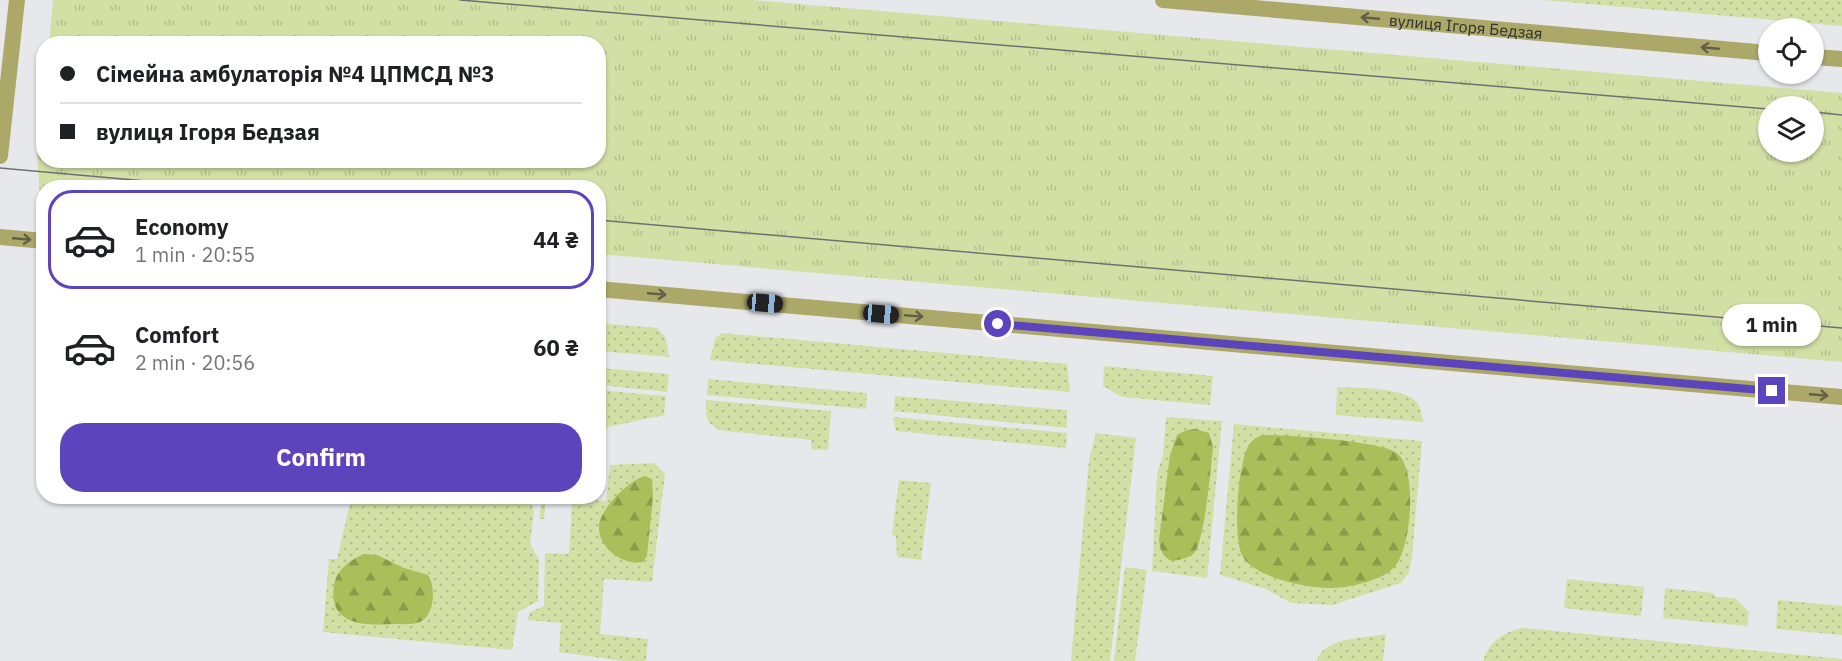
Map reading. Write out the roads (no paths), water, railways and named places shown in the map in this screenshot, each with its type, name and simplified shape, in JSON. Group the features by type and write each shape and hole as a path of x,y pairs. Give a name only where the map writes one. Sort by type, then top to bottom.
{"street":[{"path":"0,156 17,0"},
{"name":"вулиця Ігоря Бедзая","path":"1163,0 1758,52"},
{"path":"1824,58 1842,59"},
{"path":"0,237 36,240"},
{"path":"606,290 1842,397"}],"tram line":[{"path":"460,0 1758,108"},
{"path":"1824,113 1842,115"},
{"path":"0,168 134,180"},
{"path":"606,221 1842,328"}]}
